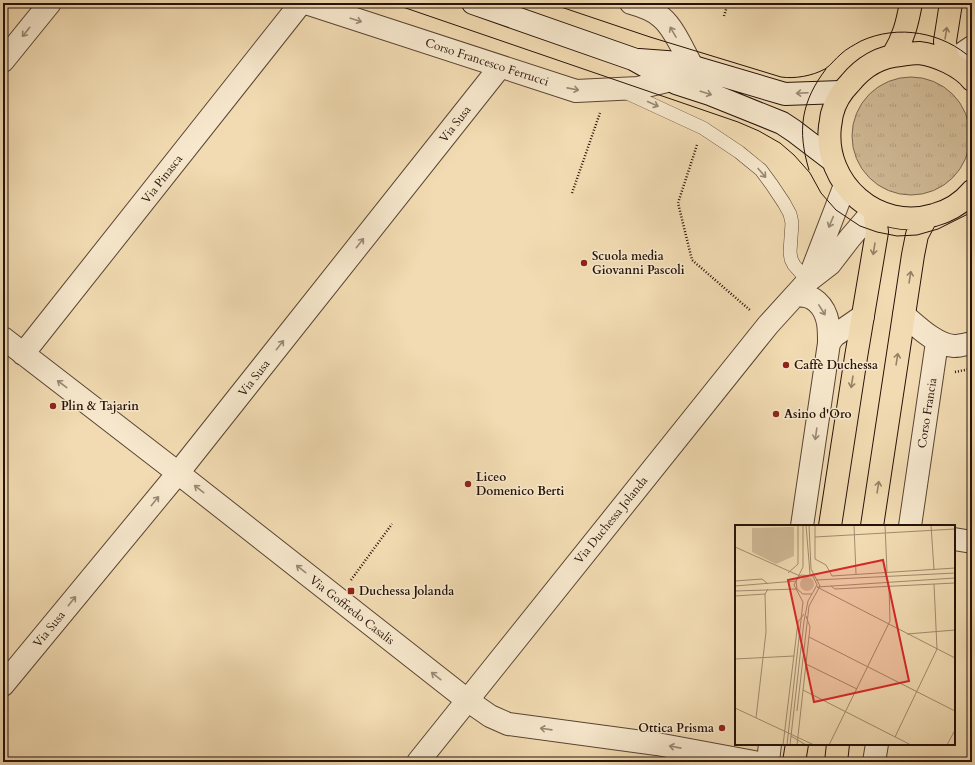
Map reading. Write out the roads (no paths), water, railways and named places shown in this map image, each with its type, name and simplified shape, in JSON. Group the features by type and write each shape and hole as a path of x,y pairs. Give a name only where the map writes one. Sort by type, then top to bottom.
{"main road":[{"path":"893,55 905,32 911,3"},
{"path":"950,62 946,52 945,41 951,3"},
{"path":"972,80 950,62 935,56 919,54 893,55 877,61 857,74 841,92 832,114 829,137 832,160 845,185 858,199 874,210 889,216 910,219 926,218 945,212 966,198 972,191"},
{"path":"830,525 877,232 874,210"},
{"path":"872,525 917,235 926,218"},
{"path":"794,762 797,745"},
{"path":"836,762 838,745"}],"street":[{"path":"3,62 50,3"},
{"name":"Via Pinasca","path":"23,354 301,3"},
{"name":"Corso Francesco Ferrucci","path":"306,3 576,91 638,88 671,80"},
{"path":"474,3 633,60 676,83 710,94 782,122 832,160"},
{"path":"631,3 652,11 672,28 692,66"},
{"path":"950,62 972,47"},
{"path":"633,60 680,63 784,94 841,92"},
{"name":"Via Susa","path":"3,685 178,473 500,66"},
{"name":"Via Duchessa Jolanda","path":"801,288 845,185"},
{"name":"Via Duchessa Jolanda","path":"418,762 768,325 801,288 830,264 874,210"},
{"path":"801,288 801,295 811,297 822,307 826,314 829,343 802,525"},
{"path":"904,315 937,342 954,346 972,342"},
{"path":"829,343 834,336 863,316"},
{"name":"Via Goffredo Casalis","path":"3,338 178,473 467,700 490,716 508,724 657,744 754,762"},
{"name":"Corso Francia","path":"910,525 937,342"},
{"path":"955,539 972,542"},
{"path":"768,762 770,745"},
{"path":"874,762 877,745"}],"lane":[{"path":"613,89 673,113 703,128 739,152 760,170 772,185 790,214 792,223 791,259 796,268 801,288"}],"tram line":[{"path":"391,3 738,122 759,131 780,143 794,155 810,173 821,193 836,210 860,226 877,232 897,236 917,235 938,229 972,212"},
{"path":"549,3 650,37 786,78 809,75 825,69 845,50 861,41 890,33 905,32 934,37 948,42 972,59"},
{"path":"809,170 803,142 806,105 811,93 826,69"}],"place":[{"name":"Scuola media Giovanni Pascoli","path":"584,263"},
{"name":"Caffè Duchessa","path":"786,365"},
{"name":"Plin & Tajarin","path":"53,406"},
{"name":"Asino d'Oro","path":"776,414"},
{"name":"Liceo Domenico Berti","path":"468,484"},
{"name":"Duchessa Jolanda","path":"351,591"},
{"name":"Ottica Prisma","path":"722,728"}]}
